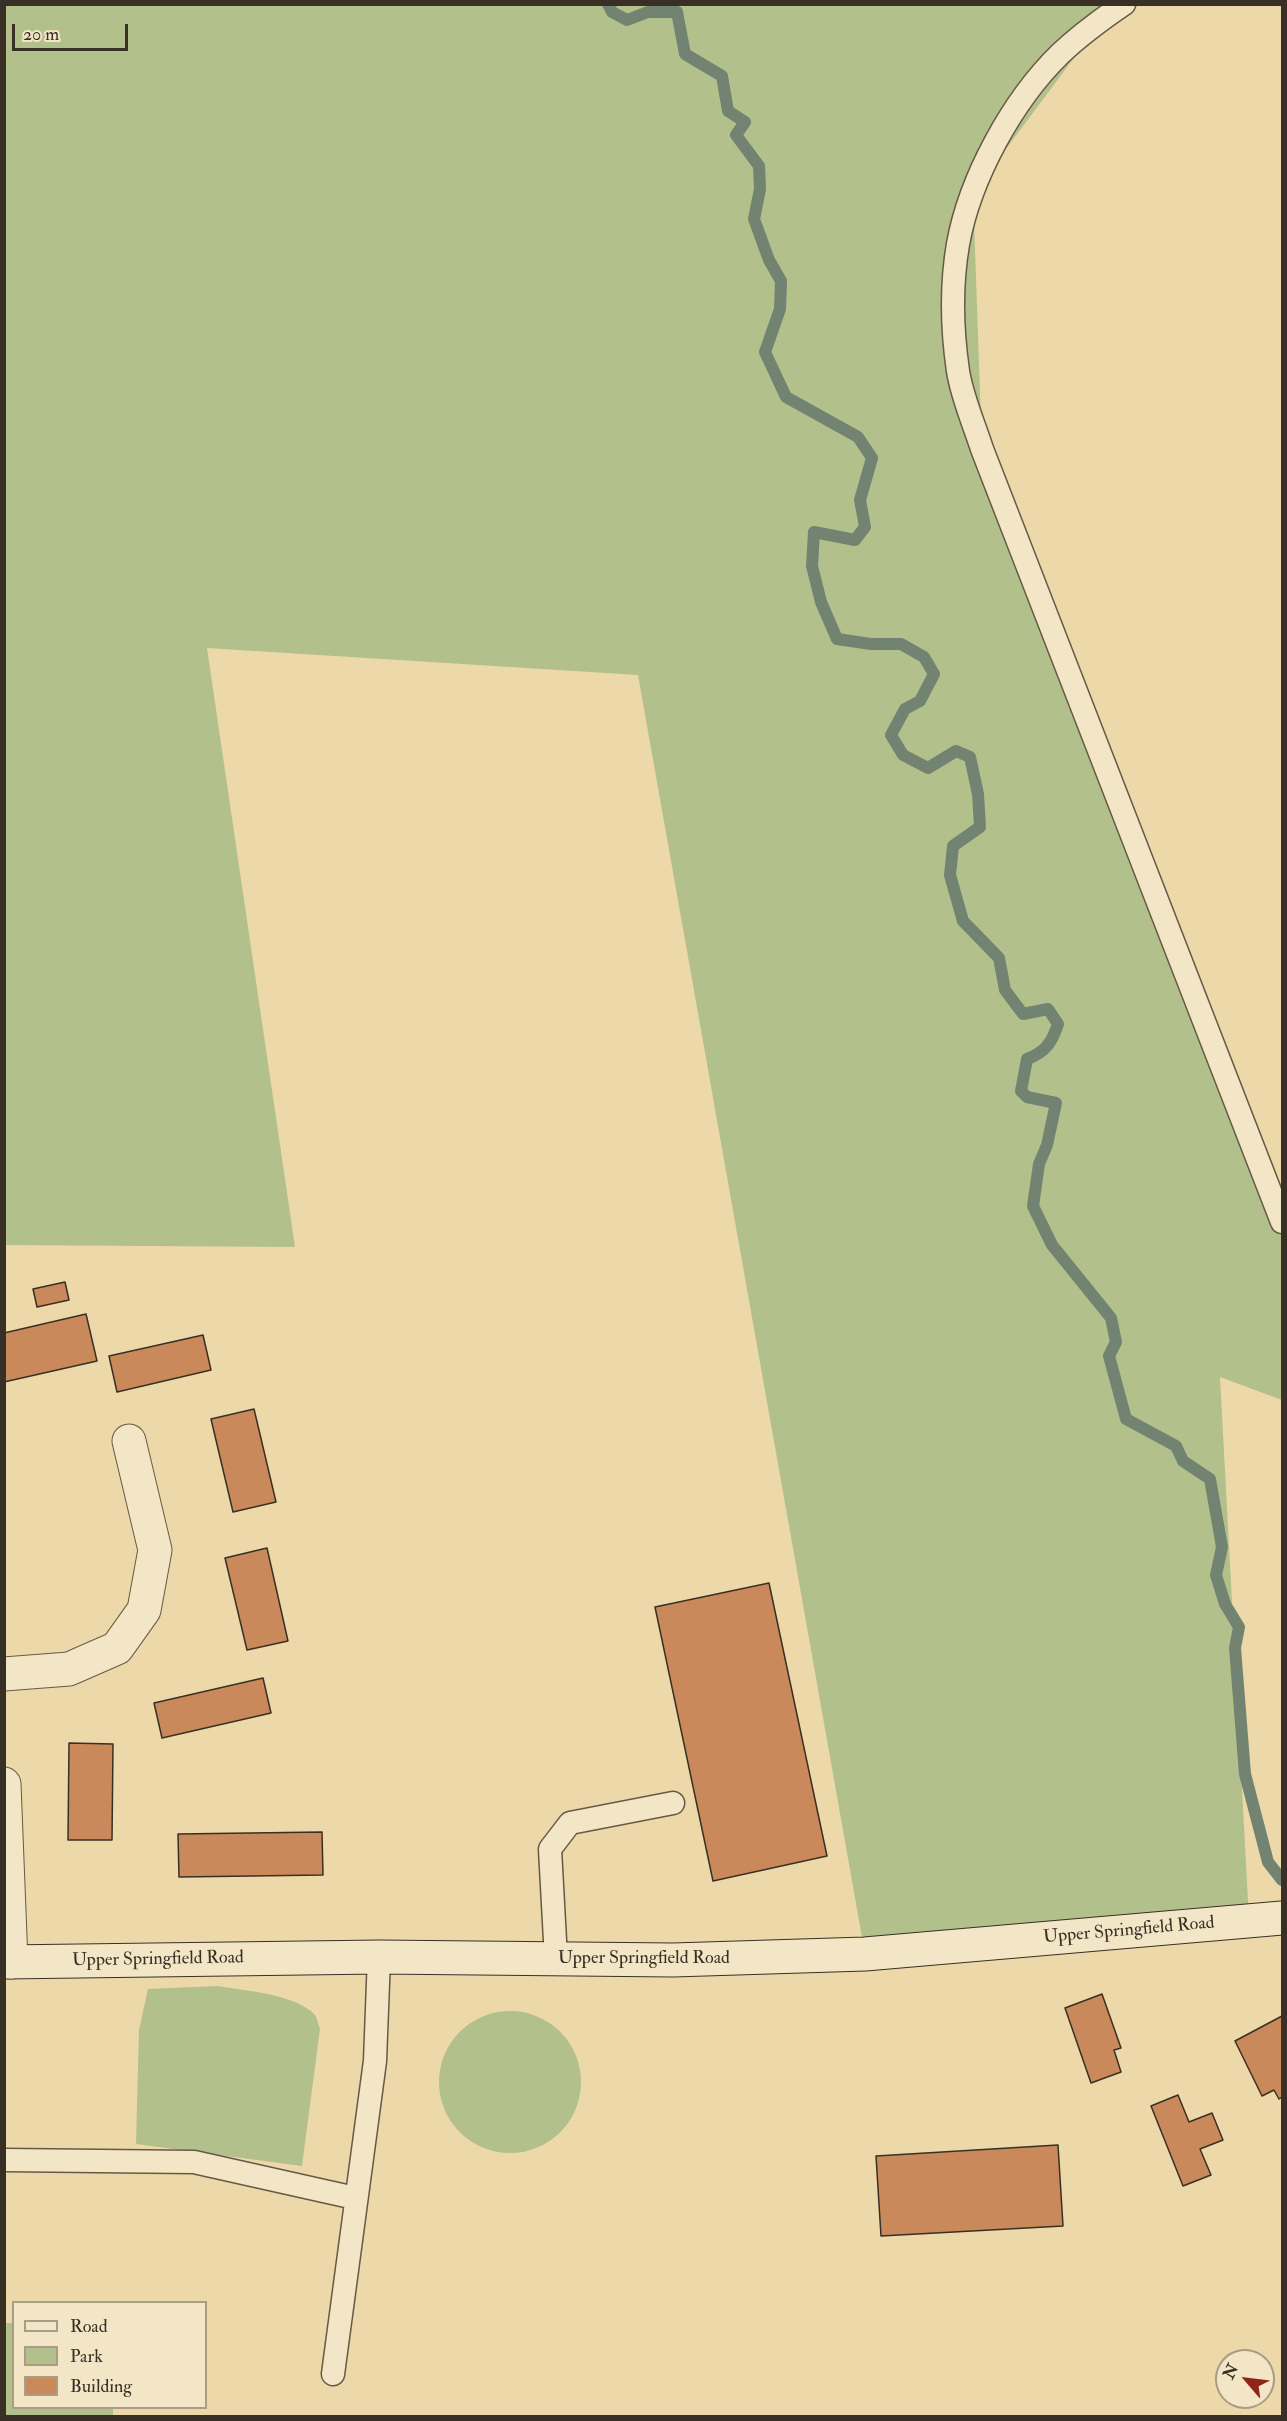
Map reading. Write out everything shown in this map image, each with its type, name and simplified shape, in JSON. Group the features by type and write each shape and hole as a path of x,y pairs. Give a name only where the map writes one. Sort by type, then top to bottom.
{"main road":[{"path":"4,1674 69,1669 117,1648 144,1610 155,1550 129,1441"},
{"path":"4,1784 8,1962"},
{"name":"Upper Springfield Road","path":"8,1962 379,1957 673,1960 865,1954 1282,1918"}],"lane":[{"path":"1124,4 1060,54 1028,91 998,136 973,193 958,244 953,310 958,373 982,449 1282,1222"},
{"path":"556,1959 550,1849 570,1823 673,1803"},
{"path":"333,2374 375,2061 379,1957"},
{"path":"4,2160 194,2162 355,2198"}],"green space":[{"path":"5,5 1141,5 1103,19 973,193 982,449 1282,1233 1282,1400 1220,1377 1249,1920 865,1954 638,675 207,648 295,1247 5,1245"},
{"path":"218,1986 283,1998 296,2002 316,2016 320,2029 302,2166 136,2144 139,2030 148,1989"},
{"path":"510,2011 537,2017 560,2032 575,2055 581,2082 575,2109 560,2132 537,2147 510,2153 483,2147 460,2132 445,2109 439,2082 445,2055 460,2032 483,2017"},
{"path":"5,2323 12,2323 12,2409 113,2409 113,2416 5,2416"}],"building":[{"path":"65,1282 69,1300 37,1307 33,1289"},
{"path":"86,1314 97,1361 4,1382 4,1333"},
{"path":"203,1335 211,1370 117,1392 109,1356"},
{"path":"254,1409 276,1502 233,1512 211,1419"},
{"path":"267,1548 288,1641 247,1650 225,1558"},
{"path":"769,1583 827,1856 713,1881 655,1607"},
{"path":"263,1678 271,1713 162,1738 154,1703"},
{"path":"69,1743 113,1744 112,1840 68,1840"},
{"path":"322,1832 323,1875 179,1877 178,1834"},
{"path":"1102,1994 1121,2048 1114,2050 1121,2072 1091,2083 1065,2008"},
{"path":"1282,2016 1282,2097 1279,2099 1274,2090 1262,2096 1235,2041"},
{"path":"1178,2095 1189,2122 1212,2113 1223,2140 1200,2149 1211,2175 1183,2186 1151,2106"},
{"path":"1058,2145 1063,2226 881,2236 876,2156"}],"waterway":[{"path":"608,4 612,12 627,20 648,12 677,12 685,54 722,76 728,111 745,122 736,135 759,166 760,189 754,219 769,260 781,281 780,309 765,352 786,397 858,437 872,458 860,500 865,527 855,540 814,532 812,566 821,602 837,639 871,644 901,644 924,657 934,674 920,701 905,709 891,735 903,755 928,768 956,751 970,757 978,794 980,827 953,846 950,875 963,921 999,958 1005,990 1023,1014 1048,1009 1058,1024 1047,1046 1027,1059 1021,1091 1027,1097 1056,1103 1047,1145 1039,1164 1033,1206 1052,1245 1111,1318 1116,1342 1109,1356 1126,1419 1176,1446 1183,1461 1210,1479 1222,1547 1216,1575 1225,1604 1239,1627 1235,1648 1245,1774 1268,1862 1282,1880"}]}
